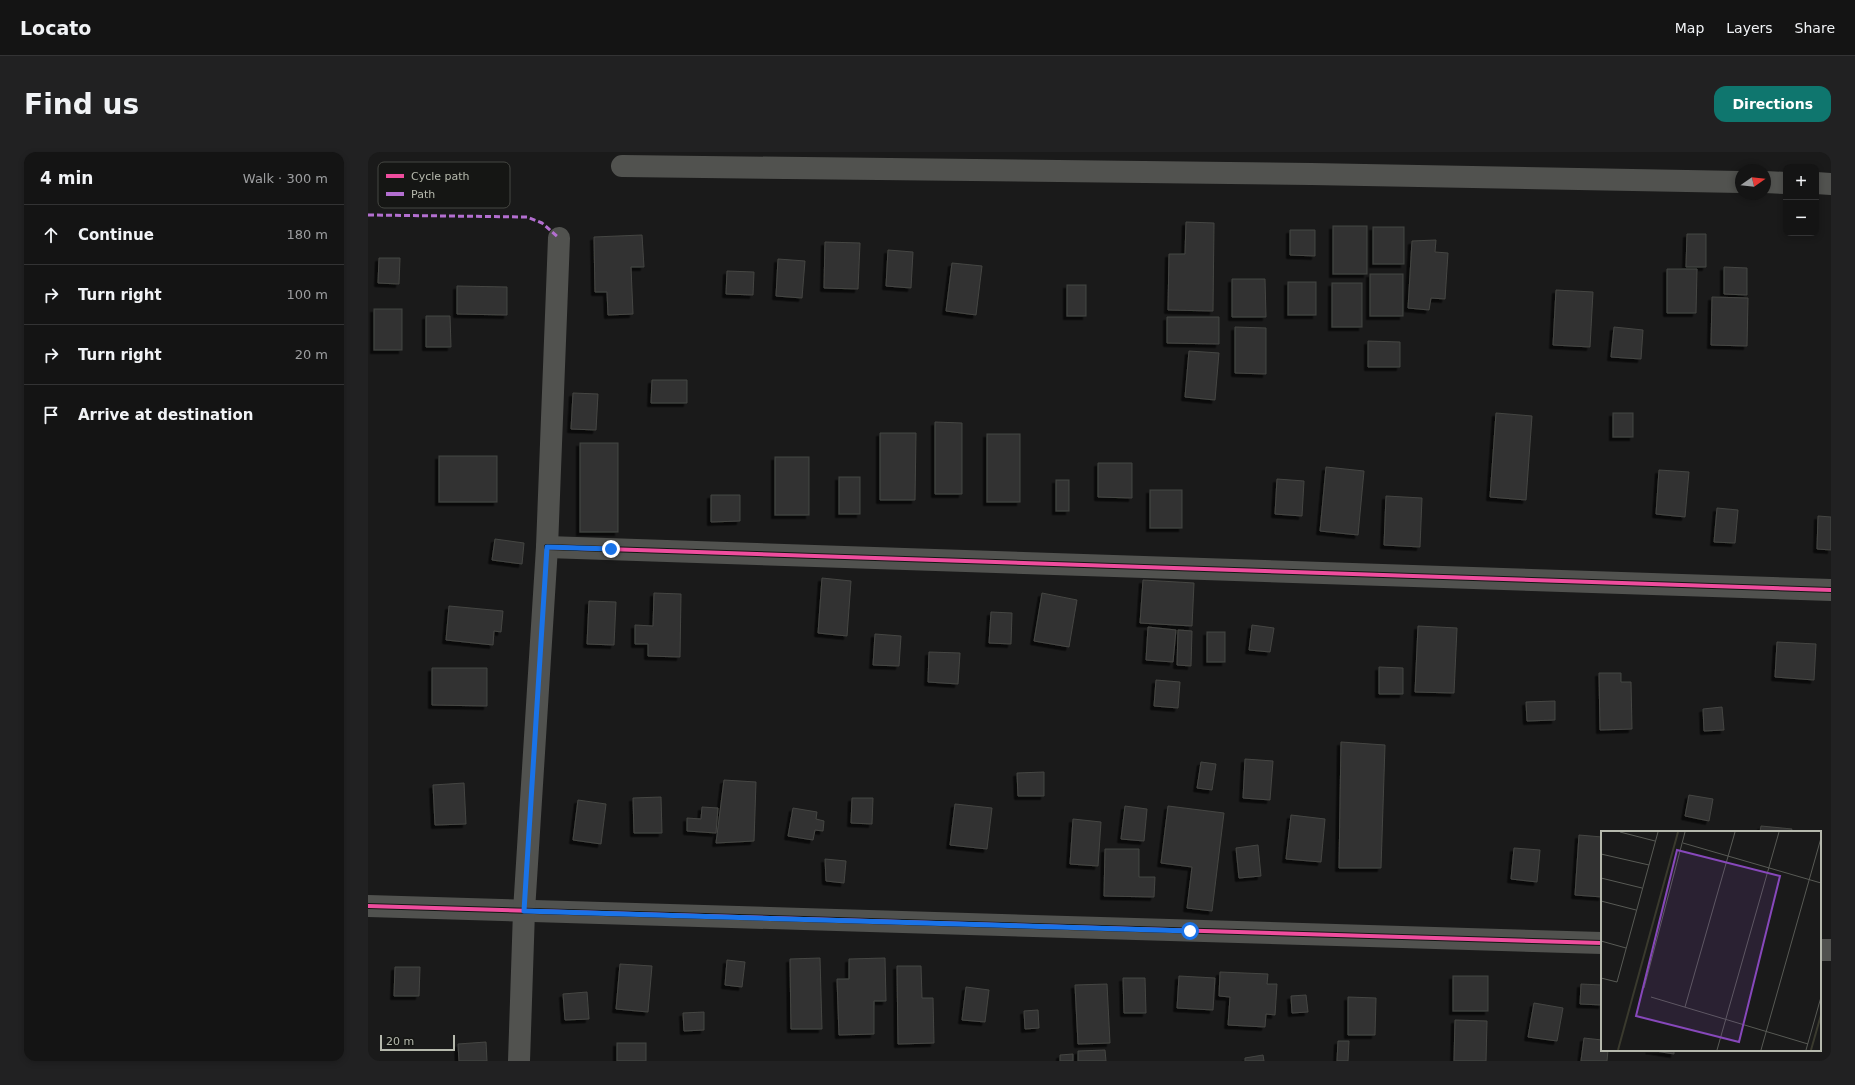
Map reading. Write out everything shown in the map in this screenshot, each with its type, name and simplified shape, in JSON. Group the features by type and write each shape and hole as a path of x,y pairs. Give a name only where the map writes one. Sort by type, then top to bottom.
{"street":[{"path":"622,166 1311,174 1735,182"},
{"path":"1771,182 1783,183"},
{"path":"1819,183 1831,184"},
{"path":"520,1061 524,911 547,547 559,238"},
{"path":"547,547 1831,590"},
{"path":"368,906 1601,943"}],"building":[{"path":"1186,222 1214,223 1213,311 1168,310 1169,254 1185,254"},
{"path":"1333,226 1367,226 1367,274 1333,274"},
{"path":"1373,227 1404,227 1404,264 1373,264"},
{"path":"1290,230 1315,230 1315,256 1290,255"},
{"path":"1687,234 1706,234 1706,267 1686,267"},
{"path":"642,235 644,267 631,267 633,314 608,315 607,292 595,292 594,237"},
{"path":"1436,240 1435,252 1448,253 1445,299 1431,298 1429,310 1408,308 1412,241"},
{"path":"825,242 860,243 858,289 824,288"},
{"path":"888,250 913,252 911,288 886,286"},
{"path":"379,258 400,258 399,284 378,283"},
{"path":"778,259 805,261 802,298 776,296"},
{"path":"952,263 982,266 976,315 946,311"},
{"path":"1724,267 1747,268 1747,295 1724,294"},
{"path":"1667,269 1697,269 1696,313 1667,313"},
{"path":"727,271 754,272 753,295 726,294"},
{"path":"1370,274 1403,274 1403,316 1370,316"},
{"path":"1232,279 1265,279 1266,317 1232,317"},
{"path":"1288,282 1316,282 1316,315 1288,315"},
{"path":"1332,283 1362,283 1362,327 1332,327"},
{"path":"1067,285 1086,285 1086,316 1067,316"},
{"path":"457,286 507,287 507,315 457,314"},
{"path":"1556,290 1593,292 1590,347 1553,345"},
{"path":"1712,297 1748,298 1747,346 1711,345"},
{"path":"374,309 402,309 402,350 374,350"},
{"path":"426,316 450,316 451,347 426,347"},
{"path":"1167,317 1219,317 1219,344 1167,343"},
{"path":"1235,327 1266,328 1266,374 1235,373"},
{"path":"1614,327 1643,330 1641,359 1611,357"},
{"path":"1368,341 1400,342 1400,367 1368,367"},
{"path":"1189,351 1219,353 1215,400 1185,397"},
{"path":"652,380 687,380 687,403 651,403"},
{"path":"573,393 598,394 596,430 571,429"},
{"path":"1496,413 1532,416 1526,500 1490,497"},
{"path":"1613,413 1633,413 1633,437 1613,437"},
{"path":"935,422 962,423 962,494 935,494"},
{"path":"880,433 916,433 915,500 880,500"},
{"path":"987,434 1020,434 1020,502 987,502"},
{"path":"580,443 618,443 618,532 580,532"},
{"path":"439,456 497,456 497,502 439,502"},
{"path":"775,457 809,457 809,515 775,515"},
{"path":"1098,463 1132,463 1132,498 1098,497"},
{"path":"1326,467 1364,471 1358,535 1320,531"},
{"path":"1659,470 1689,472 1685,517 1656,514"},
{"path":"839,477 860,477 860,514 839,514"},
{"path":"1277,479 1304,481 1302,516 1275,514"},
{"path":"1056,480 1069,480 1069,511 1056,511"},
{"path":"1150,490 1182,490 1182,528 1150,528"},
{"path":"711,495 740,495 740,521 711,522"},
{"path":"1386,496 1422,498 1420,547 1384,545"},
{"path":"1717,508 1738,510 1735,543 1714,542"},
{"path":"1818,516 1831,517 1831,550 1817,549"},
{"path":"495,539 524,543 522,564 492,560"},
{"path":"822,578 851,581 847,636 818,633"},
{"path":"1143,580 1194,583 1192,626 1140,623"},
{"path":"654,593 681,594 680,657 648,656 648,644 635,644 635,625 653,626"},
{"path":"1042,593 1077,600 1069,647 1034,641"},
{"path":"589,601 616,602 614,645 587,644"},
{"path":"449,606 503,611 501,632 494,631 493,645 446,640"},
{"path":"991,612 1012,613 1011,644 989,643"},
{"path":"1252,625 1274,628 1270,652 1249,650"},
{"path":"1418,626 1457,628 1454,693 1415,692"},
{"path":"1148,627 1176,630 1173,662 1146,660"},
{"path":"1178,630 1192,631 1191,666 1177,665"},
{"path":"1207,632 1225,632 1225,662 1207,662"},
{"path":"875,634 901,636 899,666 873,665"},
{"path":"1777,642 1816,644 1814,680 1775,677"},
{"path":"929,652 960,653 958,684 928,682"},
{"path":"1379,667 1403,668 1403,694 1379,694"},
{"path":"432,668 487,668 487,706 432,705"},
{"path":"1599,673 1621,673 1621,682 1631,682 1632,729 1600,730"},
{"path":"1156,680 1180,682 1178,708 1154,706"},
{"path":"1555,701 1555,720 1527,721 1526,702"},
{"path":"1722,707 1724,730 1704,731 1703,709"},
{"path":"1341,742 1385,745 1381,868 1339,868"},
{"path":"1245,759 1273,761 1270,800 1243,798"},
{"path":"1201,762 1216,764 1212,790 1197,788"},
{"path":"1044,772 1044,796 1018,796 1017,773"},
{"path":"724,780 756,782 754,841 716,843"},
{"path":"464,783 466,824 435,825 433,785"},
{"path":"1689,795 1713,799 1709,821 1685,816"},
{"path":"661,797 662,833 634,833 633,798"},
{"path":"852,798 873,798 872,824 851,823"},
{"path":"578,800 606,804 601,844 573,840"},
{"path":"955,804 992,808 987,849 950,845"},
{"path":"1125,806 1147,809 1144,841 1121,839"},
{"path":"1168,806 1224,813 1212,911 1187,908 1192,867 1161,863"},
{"path":"702,807 718,808 716,833 687,831 687,818 701,819"},
{"path":"793,808 817,812 816,819 824,821 823,831 815,830 813,840 788,836"},
{"path":"1291,815 1325,819 1321,862 1286,859"},
{"path":"1073,819 1101,822 1098,866 1070,864"},
{"path":"1761,826 1792,829 1791,831 1760,831"},
{"path":"1579,835 1601,837 1601,897 1575,895"},
{"path":"1258,845 1261,876 1239,878 1236,848"},
{"path":"1514,848 1540,850 1537,882 1511,879"},
{"path":"1105,849 1139,849 1139,877 1155,877 1154,897 1104,896"},
{"path":"825,859 846,861 844,883 826,881"},
{"path":"820,958 822,1029 791,1029 790,959"},
{"path":"885,958 886,1001 874,1001 874,1034 839,1035 837,979 849,979 849,959"},
{"path":"727,960 745,962 742,987 725,985"},
{"path":"620,964 652,966 648,1012 616,1009"},
{"path":"897,966 921,966 922,998 933,998 934,1043 898,1044"},
{"path":"395,967 420,967 419,996 394,996"},
{"path":"1220,972 1268,974 1267,984 1277,984 1275,1015 1266,1014 1265,1027 1228,1025 1230,997 1219,996"},
{"path":"1179,976 1215,978 1213,1010 1177,1008"},
{"path":"1453,976 1488,976 1488,1011 1453,1011"},
{"path":"1123,978 1145,978 1146,1013 1124,1013"},
{"path":"1107,984 1110,1043 1078,1044 1075,985"},
{"path":"1581,984 1601,985 1601,1005 1580,1004"},
{"path":"966,987 989,990 985,1022 962,1020"},
{"path":"587,992 589,1019 565,1020 563,994"},
{"path":"1306,995 1308,1012 1292,1013 1291,996"},
{"path":"1348,997 1376,998 1375,1035 1348,1035"},
{"path":"1534,1003 1563,1008 1557,1041 1528,1037"},
{"path":"1038,1010 1039,1028 1025,1029 1024,1011"},
{"path":"704,1012 704,1030 684,1031 683,1013"},
{"path":"1455,1020 1487,1021 1486,1061 1454,1061"},
{"path":"1584,1038 1601,1040 1601,1051 1608,1051 1607,1061 1581,1061"},
{"path":"1338,1041 1349,1041 1348,1061 1337,1061"},
{"path":"486,1042 487,1061 459,1061 458,1044"},
{"path":"617,1043 646,1043 646,1061 617,1061"},
{"path":"1105,1050 1106,1061 1078,1061 1078,1051"},
{"path":"1655,1051 1674,1051 1674,1054"},
{"path":"1073,1054 1073,1061 1060,1061 1060,1055"},
{"path":"1263,1055 1264,1061 1245,1061 1245,1058"}],"marked path":[{"path":"368,215 527,217 542,223 559,238"}],"cycle path":[{"path":"547,547 1831,590"},
{"path":"368,906 1601,943"}],"route":[{"path":"611,549 547,547 524,911 1190,931"}]}
